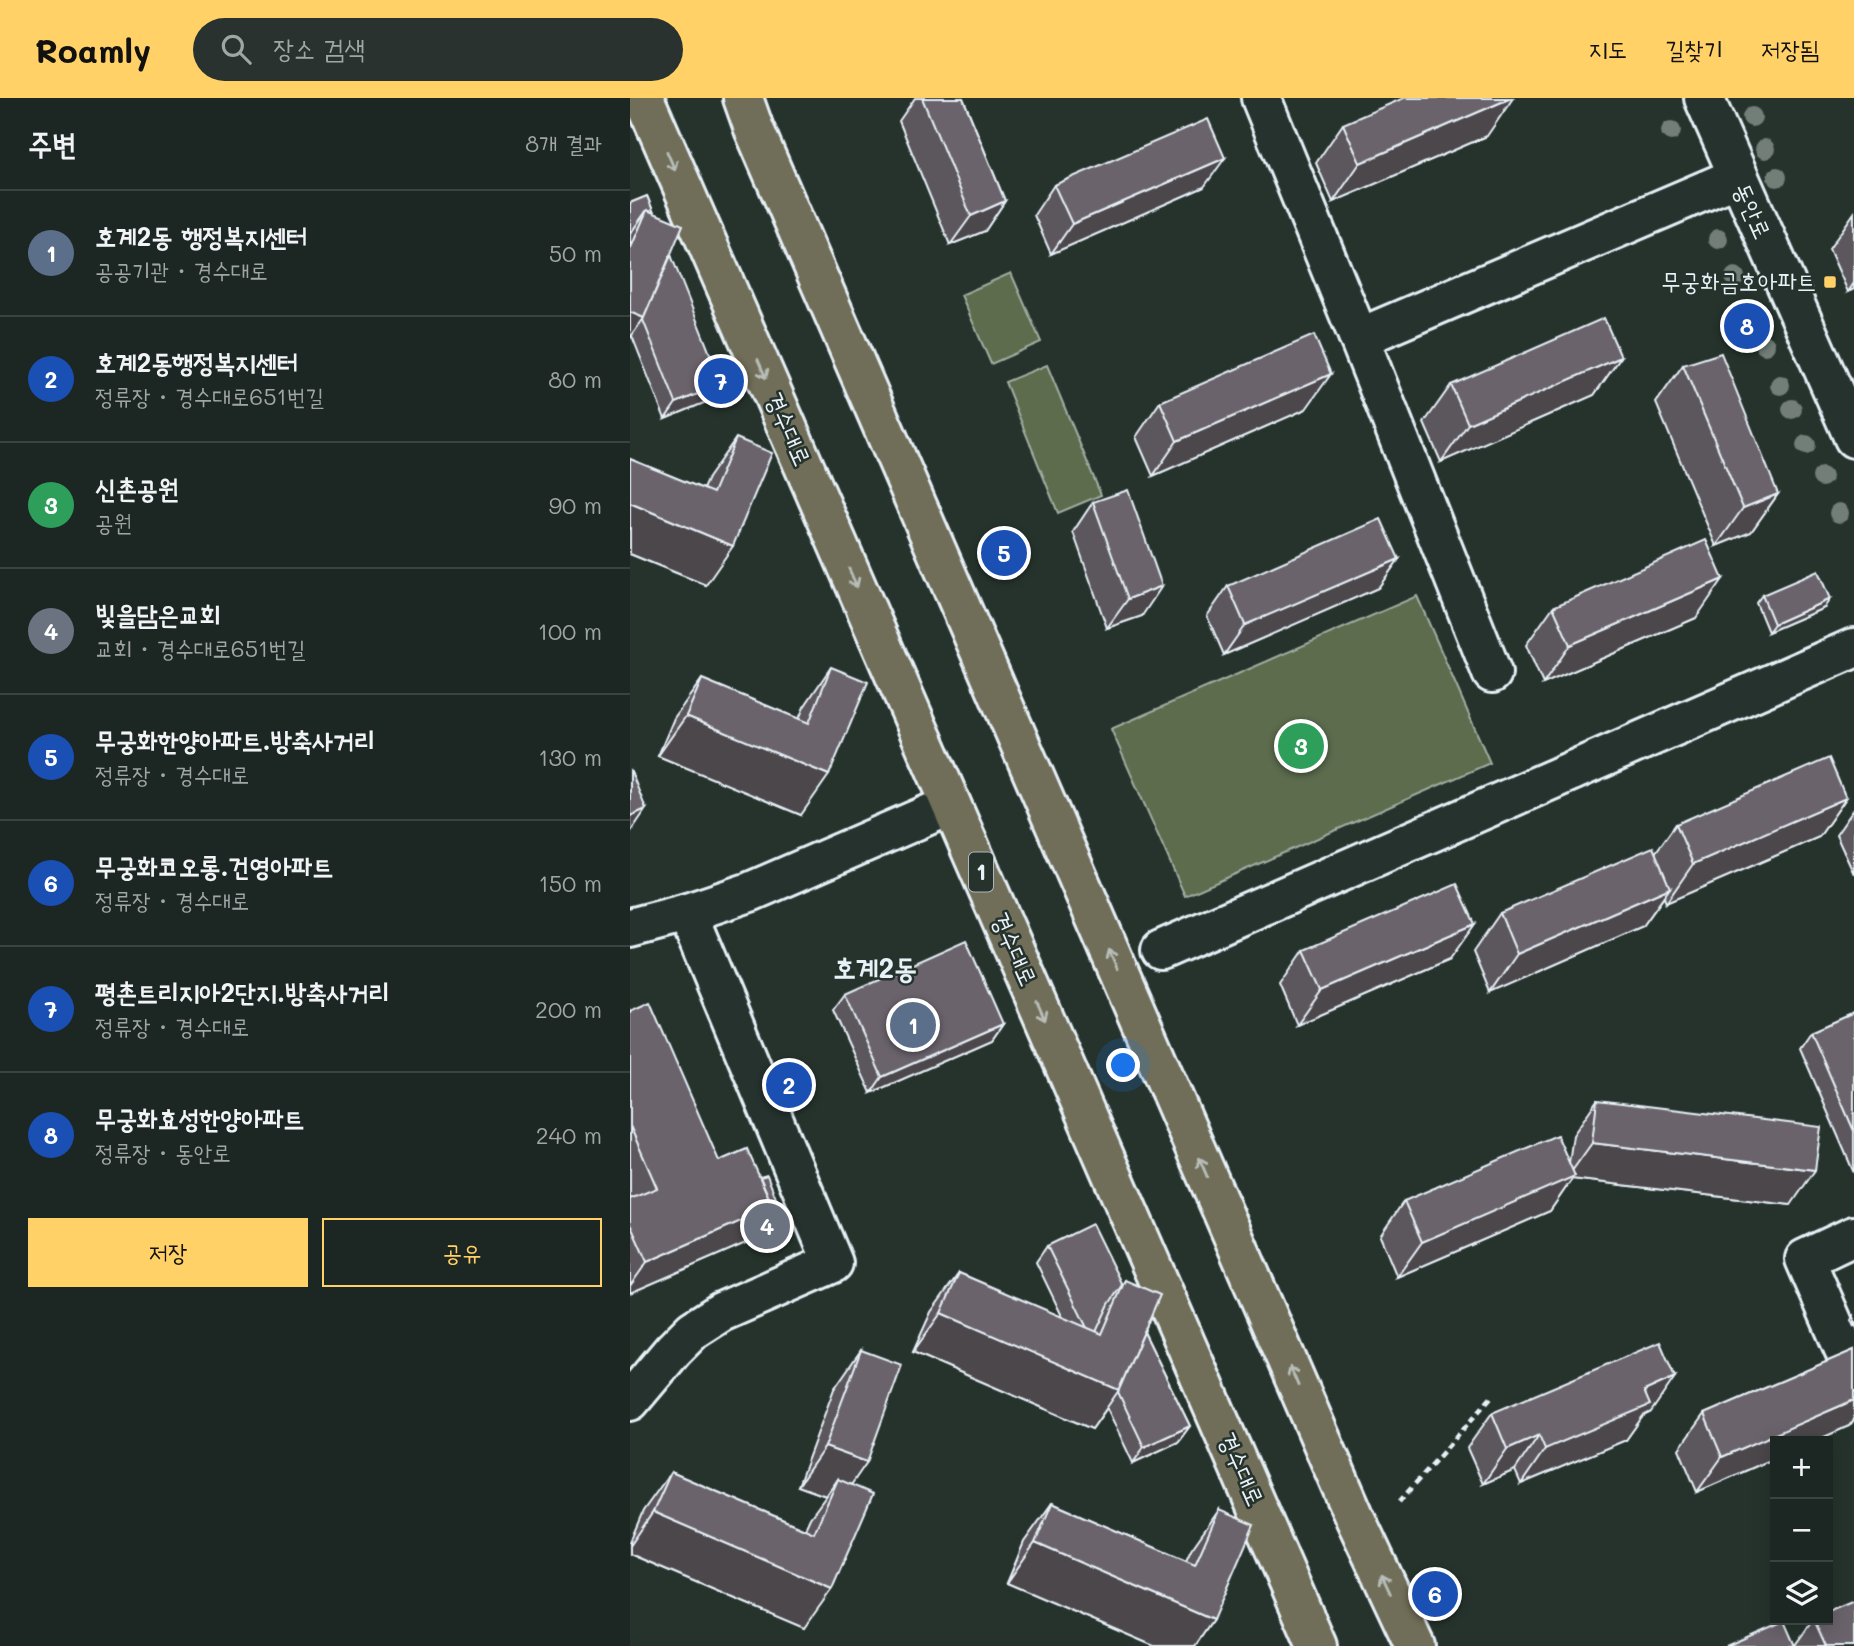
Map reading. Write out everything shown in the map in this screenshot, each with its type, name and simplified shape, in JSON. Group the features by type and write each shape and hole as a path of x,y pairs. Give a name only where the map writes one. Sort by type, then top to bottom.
{"main road":[{"name":"경수대로","path":"644,98 1317,1646"},
{"path":"743,98 754,129 1350,1507 1415,1646"}],"street":[{"path":"1261,98 1492,673"},
{"name":"동안로","path":"1704,98 1854,438"},
{"path":"1359,338 1737,177"},
{"path":"1160,950 1854,649"},
{"path":"630,928 750,892 951,805"},
{"path":"632,1393 693,1330 721,1312 834,1263 687,913"},
{"path":"1854,1236 1805,1259 1854,1372"}],"path":[{"path":"1399,1502 1494,1394"}],"green space":[{"path":"1011,273 1041,342 991,364 961,295"},
{"path":"1047,365 1101,495 1058,513 1005,382"},
{"path":"1417,596 1490,763 1185,896 1111,729"}],"building":[{"path":"922,98 963,98 1005,201 971,216"},
{"path":"1404,98 1511,98 1360,163 1343,124"},
{"path":"1208,119 1225,158 1072,224 1054,185"},
{"path":"647,196 654,213 647,210 630,234 630,203"},
{"path":"647,210 683,225 644,318 630,312 630,250"},
{"path":"671,255 722,384 676,403 643,320"},
{"path":"1604,318 1621,357 1468,424 1451,385"},
{"path":"1314,335 1331,374 1177,441 1160,402"},
{"path":"1721,353 1778,494 1743,508 1683,365"},
{"path":"736,438 772,453 733,546 630,503 630,459 713,493"},
{"path":"1128,490 1162,586 1128,599 1093,502"},
{"path":"1381,519 1399,559 1245,625 1228,586"},
{"path":"1706,540 1723,579 1570,645 1553,607"},
{"path":"1818,571 1830,599 1774,624 1762,595"},
{"path":"831,667 868,682 829,775 686,716 702,679 809,723"},
{"path":"1829,758 1846,798 1693,864 1676,824"},
{"path":"630,769 646,809 630,816"},
{"path":"1653,847 1670,888 1517,954 1500,913"},
{"path":"1457,884 1475,924 1322,990 1304,950"},
{"path":"966,940 1003,1024 882,1077 845,994"},
{"path":"650,1002 719,1161 747,1149 773,1207 647,1262 630,1224 630,1199 657,1188 630,1126 630,1011"},
{"path":"1854,1013 1854,1131 1811,1032"},
{"path":"1597,1100 1821,1127 1815,1170 1592,1143"},
{"path":"1557,1135 1575,1176 1422,1242 1404,1201"},
{"path":"767,1175 782,1214 770,1242 762,1223 773,1207 760,1177"},
{"path":"1092,1224 1122,1285 1109,1304 1096,1332 1087,1328 1047,1246"},
{"path":"959,1273 1102,1334 1125,1280 1160,1295 1119,1390 941,1313"},
{"path":"1144,1332 1190,1426 1144,1447 1118,1392"},
{"path":"1660,1342 1675,1377 1644,1391 1650,1405 1545,1449 1539,1435 1507,1449 1492,1413"},
{"path":"861,1350 902,1365 867,1462 825,1447"},
{"path":"1854,1350 1854,1400 1722,1457 1704,1414"},
{"path":"671,1472 814,1533 838,1479 873,1494 832,1589 653,1512"},
{"path":"1052,1503 1195,1565 1219,1510 1254,1525 1213,1620 1035,1543"},
{"path":"1854,1601 1854,1646 1826,1646 1816,1625 1833,1625 1833,1610"},
{"path":"1775,1625 1786,1625 1795,1646 1726,1646"}],"place":[{"name":"무궁화금호아파트","path":"1830,282"},
{"name":"무궁화효성한양아파트","path":"1747,326"},
{"name":"평촌트리지아2단지.방축사거리","path":"721,381"},
{"name":"무궁화한양아파트.방축사거리","path":"1004,553"},
{"name":"신촌공원","path":"1301,746"},
{"name":"호계2동 행정복지센터","path":"913,1025"},
{"name":"호계2동행정복지센터","path":"789,1085"},
{"name":"빛을담은교회","path":"767,1226"},
{"name":"무궁화코오롱.건영아파트","path":"1435,1594"}],"district":[{"name":"호계2동","path":"875,968"}]}
